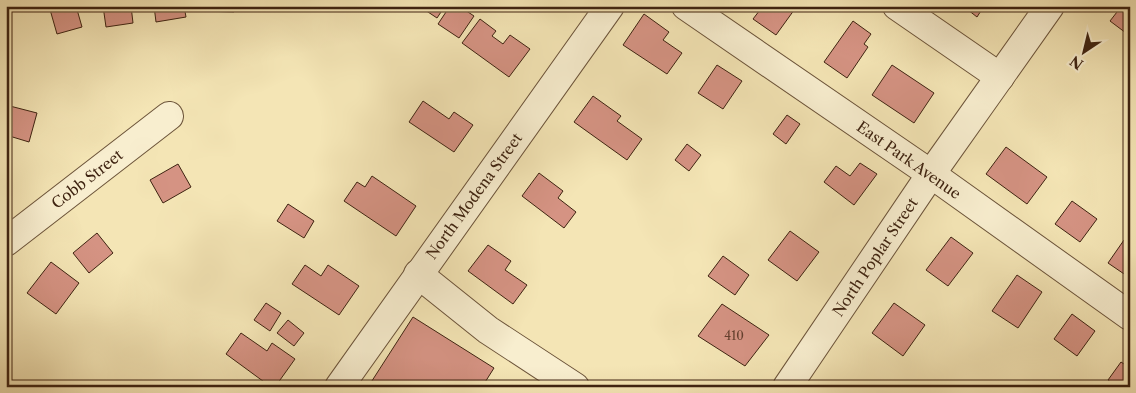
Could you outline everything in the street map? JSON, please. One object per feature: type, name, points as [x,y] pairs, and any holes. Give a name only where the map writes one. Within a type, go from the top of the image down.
[{"type":"street","name":"North Modena Street","points":[[339,387],[610,6]]},
{"type":"street","name":"East Park Avenue","points":[[686,6],[931,174],[1130,316]]},
{"type":"street","points":[[897,6],[1000,77]]},
{"type":"street","name":"North Poplar Street","points":[[787,387],[931,174],[1050,6]]},
{"type":"street","name":"Cobb Street","points":[[6,242],[169,116]]},
{"type":"street","points":[[418,274],[488,330],[575,387]]},
{"type":"building","points":[[49,6],[76,6],[82,27],[57,34]]},
{"type":"building","points":[[103,6],[131,6],[133,23],[106,27]]},
{"type":"building","points":[[154,6],[184,6],[186,17],[156,22]]},
{"type":"building","points":[[204,6],[234,6],[234,12],[203,11]]},
{"type":"building","points":[[424,6],[445,6],[437,18],[422,8]]},
{"type":"building","points":[[450,6],[459,6],[474,16],[459,38],[438,24]]},
{"type":"building","points":[[763,6],[797,6],[776,35],[753,19]]},
{"type":"building","points":[[963,6],[984,6],[977,17]]},
{"type":"building","points":[[1110,6],[1130,6],[1130,36],[1110,21],[1117,12]]},
{"type":"building","points":[[644,14],[669,32],[663,40],[682,53],[667,74],[623,45]]},
{"type":"building","points":[[480,19],[496,31],[492,36],[503,44],[510,35],[530,49],[509,77],[462,43]]},
{"type":"building","points":[[853,21],[871,34],[864,44],[868,47],[847,78],[824,62]]},
{"type":"building","points":[[717,65],[742,81],[723,109],[698,93]]},
{"type":"building","points":[[892,65],[934,93],[914,123],[872,95]]},
{"type":"building","points":[[593,96],[621,116],[617,121],[642,139],[627,160],[574,122]]},
{"type":"building","points":[[423,101],[449,119],[454,112],[473,125],[454,152],[409,122]]},
{"type":"building","points":[[6,105],[37,113],[29,142],[6,135]]},
{"type":"building","points":[[787,115],[800,124],[786,144],[773,134]]},
{"type":"building","points":[[687,144],[701,155],[689,171],[675,160]]},
{"type":"building","points":[[1006,147],[1047,177],[1027,204],[986,174]]},
{"type":"building","points":[[860,163],[877,174],[854,205],[824,182],[836,166],[850,176]]},
{"type":"building","points":[[178,164],[191,187],[163,203],[150,180]]},
{"type":"building","points":[[539,173],[563,191],[558,198],[576,212],[564,228],[522,196]]},
{"type":"building","points":[[372,176],[416,206],[396,236],[344,201],[357,182],[365,187]]},
{"type":"building","points":[[1072,201],[1097,219],[1080,242],[1055,224]]},
{"type":"building","points":[[288,204],[314,221],[304,238],[277,221]]},
{"type":"building","points":[[790,231],[819,252],[797,281],[768,260]]},
{"type":"building","points":[[97,233],[113,253],[89,273],[73,253]]},
{"type":"building","points":[[951,237],[973,253],[948,286],[926,270]]},
{"type":"building","points":[[1124,240],[1130,244],[1130,278],[1108,263]]},
{"type":"building","points":[[488,245],[511,261],[505,270],[527,285],[513,304],[468,271]]},
{"type":"building","points":[[723,256],[749,275],[735,295],[708,276]]},
{"type":"building","points":[[51,262],[79,283],[56,314],[27,293]]},
{"type":"building","points":[[305,265],[321,276],[328,265],[359,286],[339,315],[292,284]]},
{"type":"building","points":[[1017,275],[1042,292],[1018,328],[992,311]]},
{"type":"building","points":[[266,303],[281,313],[270,331],[254,320]]},
{"type":"building","points":[[894,303],[925,325],[903,356],[872,333]]},
{"type":"building","points":[[722,304],[769,335],[745,366],[698,336]]},
{"type":"building","points":[[1072,314],[1095,331],[1077,356],[1054,339]]},
{"type":"building","points":[[413,317],[494,368],[482,387],[368,387]]},
{"type":"building","points":[[288,320],[304,333],[294,346],[277,333]]},
{"type":"building","points":[[241,333],[267,351],[272,343],[295,359],[275,387],[271,387],[226,354]]},
{"type":"building","points":[[1121,362],[1130,368],[1130,387],[1117,387],[1108,380]]}]
